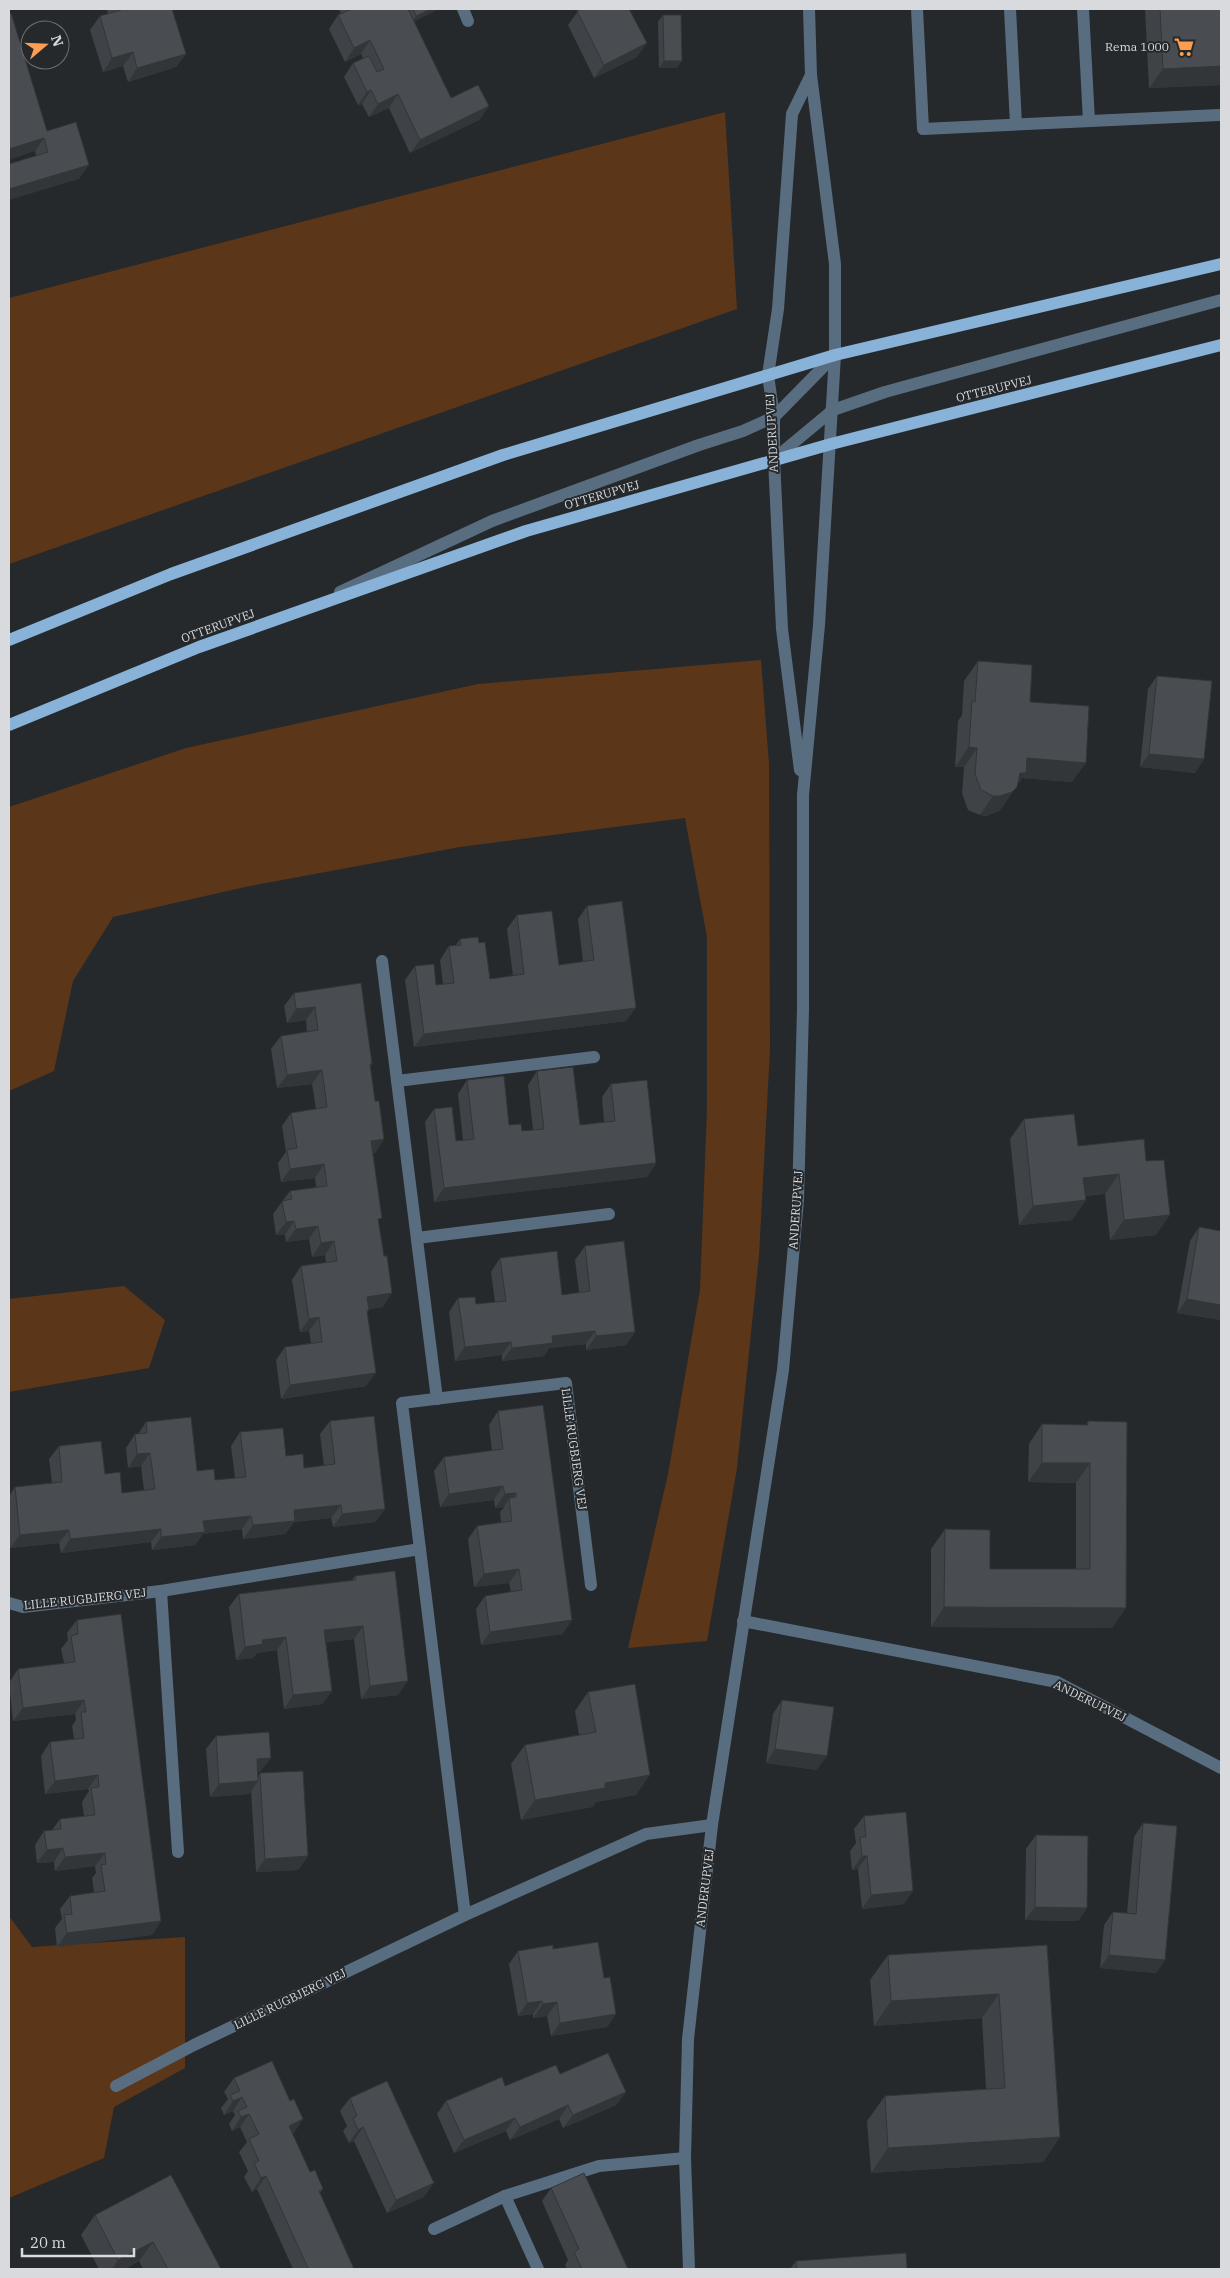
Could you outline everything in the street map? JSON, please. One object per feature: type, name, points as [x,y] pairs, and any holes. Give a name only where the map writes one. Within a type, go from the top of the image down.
[{"type":"main road","points":[[9,640],[171,574],[503,455],[835,355],[1221,264]]},
{"type":"main road","name":"OTTERUPVEJ","points":[[9,725],[199,647],[526,531],[774,459],[1221,346]]},
{"type":"street","points":[[463,9],[468,21]]},
{"type":"street","name":"ANDERUPVEJ","points":[[689,2269],[685,2158],[688,2039],[712,1825],[783,1370],[798,1200],[803,1009],[803,795],[819,625],[835,355],[835,264],[812,75],[809,9]]},
{"type":"street","points":[[917,9],[923,129],[1219,115]]},
{"type":"street","points":[[1010,9],[1016,124]]},
{"type":"street","points":[[1083,9],[1089,121]]},
{"type":"street","name":"ANDERUPVEJ","points":[[803,795],[782,629],[774,459],[774,417],[768,375],[778,309],[792,114],[812,75]]},
{"type":"street","points":[[774,459],[833,410],[885,392],[1221,300]]},
{"type":"street","points":[[297,612],[492,521],[699,445],[744,431],[774,417],[835,355]]},
{"type":"street","points":[[382,961],[437,1399]]},
{"type":"street","points":[[398,1081],[594,1057]]},
{"type":"street","points":[[417,1238],[609,1214]]},
{"type":"street","name":"LILLE RUGBJERG VEJ","points":[[465,1915],[402,1403],[566,1383],[591,1585]]},
{"type":"street","name":"LILLE RUGBJERG VEJ","points":[[9,1602],[23,1607],[161,1591],[420,1549]]},
{"type":"street","name":"LILLE RUGBJERG VEJ","points":[[161,1591],[178,1852]]},
{"type":"street","name":"ANDERUPVEJ","points":[[743,1621],[1057,1682],[1221,1768]]},
{"type":"street","name":"LILLE RUGBJERG VEJ","points":[[116,2086],[194,2045],[465,1915],[646,1834],[712,1825]]},
{"type":"street","points":[[434,2229],[505,2196],[599,2166],[685,2158]]},
{"type":"street","points":[[505,2196],[538,2269]]},
{"type":"shaded area","points":[[725,112],[737,309],[9,564],[9,298]]},
{"type":"shaded area","points":[[761,660],[769,764],[770,1049],[759,1256],[737,1468],[707,1641],[628,1648],[668,1474],[700,1290],[707,1109],[707,937],[685,818],[460,847],[245,887],[113,917],[73,981],[54,1071],[9,1091],[9,807],[186,748],[478,684]]},
{"type":"shaded area","points":[[124,1286],[165,1320],[149,1368],[9,1392],[9,1299]]},
{"type":"shaded area","points":[[9,1916],[32,1947],[185,1937],[185,2068],[114,2107],[104,2158],[9,2198]]},
{"type":"building","points":[[120,9],[172,9],[186,54],[137,68],[133,52],[112,58],[100,16]]},
{"type":"building","points":[[352,9],[408,9],[451,98],[478,85],[489,106],[420,140],[398,94],[378,104],[371,90],[367,92],[353,63],[369,56],[377,72],[384,69],[370,40],[354,48],[338,15]]},
{"type":"building","points":[[413,9],[431,9],[416,16]]},
{"type":"building","points":[[582,9],[629,9],[647,43],[604,65],[577,11]]},
{"type":"building","name":"Rema 1000","points":[[1160,9],[1221,9],[1221,66],[1163,69]]},
{"type":"building","points":[[11,13],[20,42],[20,70],[28,70],[47,131],[76,122],[89,165],[9,189],[9,164],[48,152],[44,138],[9,149],[9,14]]},
{"type":"building","points":[[663,15],[681,15],[682,61],[664,61]]},
{"type":"building","points":[[978,661],[1032,665],[1030,702],[1089,706],[1086,763],[1027,758],[1026,773],[1020,773],[1017,787],[1012,792],[993,796],[981,790],[975,774],[977,748],[969,747],[972,701],[975,702]]},
{"type":"building","points":[[1157,676],[1212,681],[1204,759],[1149,754]]},
{"type":"building","points":[[622,901],[636,1008],[424,1034],[415,966],[434,964],[436,985],[454,983],[449,946],[461,945],[460,939],[478,937],[479,943],[485,942],[490,979],[524,974],[517,915],[552,911],[559,965],[594,960],[587,906]]},
{"type":"building","points":[[361,983],[375,1101],[379,1101],[384,1139],[371,1141],[382,1218],[378,1219],[384,1256],[387,1256],[392,1293],[367,1297],[369,1310],[367,1311],[376,1373],[290,1385],[285,1347],[322,1342],[319,1317],[309,1319],[301,1266],[337,1261],[334,1241],[321,1243],[318,1226],[296,1229],[294,1221],[286,1222],[282,1201],[292,1199],[290,1191],[327,1186],[324,1164],[290,1169],[287,1150],[297,1148],[291,1113],[327,1107],[322,1070],[287,1075],[281,1036],[318,1030],[315,1007],[296,1009],[294,993]]},
{"type":"building","points":[[573,1067],[580,1125],[615,1121],[611,1084],[647,1080],[656,1163],[444,1188],[434,1109],[452,1107],[456,1141],[474,1139],[467,1080],[504,1076],[509,1125],[521,1124],[522,1131],[544,1129],[537,1071]]},
{"type":"building","points":[[1074,1114],[1078,1146],[1144,1139],[1146,1161],[1164,1160],[1170,1215],[1124,1220],[1119,1174],[1083,1178],[1086,1200],[1033,1206],[1024,1119]]},
{"type":"building","points":[[1199,1227],[1221,1231],[1221,1305],[1187,1299]]},
{"type":"building","points":[[624,1241],[635,1332],[596,1336],[595,1331],[552,1336],[553,1343],[512,1348],[511,1342],[465,1347],[458,1298],[475,1297],[476,1304],[506,1301],[500,1258],[557,1251],[562,1295],[590,1291],[585,1246]]},
{"type":"building","points":[[543,1405],[572,1620],[490,1632],[485,1596],[522,1590],[519,1569],[484,1574],[477,1526],[512,1521],[509,1498],[516,1497],[516,1493],[505,1494],[503,1486],[449,1494],[444,1457],[503,1449],[498,1411]]},
{"type":"building","points":[[374,1416],[385,1509],[342,1514],[341,1505],[294,1510],[295,1521],[253,1525],[251,1516],[203,1521],[205,1532],[161,1537],[161,1529],[70,1539],[69,1530],[20,1535],[15,1487],[62,1482],[59,1446],[101,1441],[105,1474],[120,1472],[122,1493],[155,1489],[150,1453],[137,1454],[135,1434],[147,1433],[146,1422],[191,1417],[197,1471],[214,1469],[215,1480],[246,1477],[240,1432],[283,1428],[286,1456],[303,1454],[304,1468],[335,1464],[330,1421]]},
{"type":"building","points":[[1088,1421],[1127,1422],[1126,1608],[944,1607],[945,1529],[990,1530],[990,1569],[1090,1569],[1090,1463],[1042,1463],[1042,1424],[1088,1425]]},
{"type":"building","points":[[395,1571],[408,1681],[370,1686],[363,1626],[324,1630],[332,1691],[293,1695],[286,1637],[262,1640],[263,1644],[245,1647],[239,1594],[356,1580],[355,1576]]},
{"type":"building","points":[[121,1614],[161,1921],[67,1933],[64,1915],[72,1914],[70,1896],[105,1891],[101,1865],[106,1864],[105,1853],[65,1857],[63,1848],[47,1850],[44,1831],[61,1829],[60,1819],[95,1815],[91,1788],[99,1787],[98,1775],[55,1781],[50,1742],[84,1738],[81,1712],[86,1712],[84,1700],[23,1708],[18,1669],[75,1662],[71,1636],[78,1634],[77,1620]]},
{"type":"building","points":[[635,1684],[650,1775],[605,1783],[605,1788],[535,1800],[525,1745],[596,1732],[588,1692]]},
{"type":"building","points":[[782,1700],[834,1707],[827,1756],[775,1749]]},
{"type":"building","points":[[269,1732],[271,1758],[257,1759],[258,1781],[219,1784],[216,1736]]},
{"type":"building","points":[[303,1771],[308,1856],[265,1859],[260,1773]]},
{"type":"building","points":[[906,1812],[913,1891],[871,1895],[867,1856],[862,1856],[860,1837],[866,1837],[864,1816]]},
{"type":"building","points":[[1143,1823],[1177,1826],[1165,1960],[1109,1955],[1113,1912],[1136,1914]]},
{"type":"building","points":[[1036,1835],[1088,1836],[1087,1908],[1035,1907]]},
{"type":"building","points":[[598,1942],[604,1978],[610,1977],[616,2014],[560,2023],[557,2002],[543,2004],[542,2001],[527,2003],[518,1951],[553,1945],[553,1949]]},
{"type":"building","points":[[1047,1945],[1060,2137],[888,2148],[885,2096],[1005,2088],[999,1994],[891,2001],[888,1955]]},
{"type":"building","points":[[608,2053],[626,2092],[573,2115],[568,2105],[520,2127],[515,2118],[464,2140],[446,2101],[502,2077],[505,2086],[556,2065],[560,2074]]},
{"type":"building","points":[[272,2061],[290,2101],[294,2099],[303,2119],[289,2126],[310,2172],[315,2170],[323,2189],[319,2191],[354,2269],[306,2269],[308,2268],[266,2176],[261,2178],[254,2163],[259,2161],[249,2139],[259,2134],[249,2114],[241,2117],[238,2111],[247,2107],[242,2097],[233,2101],[230,2095],[240,2091],[234,2078]]},
{"type":"building","points":[[387,2081],[434,2183],[396,2200],[363,2127],[358,2130],[353,2118],[357,2116],[350,2098]]},
{"type":"building","points":[[584,2173],[628,2269],[582,2269],[574,2252],[579,2249],[551,2188]]},
{"type":"building","points":[[171,2175],[221,2269],[168,2269],[153,2242],[118,2260],[95,2215]]},
{"type":"building","points":[[906,2253],[907,2269],[797,2269],[796,2261]]},
{"type":"place","name":"Rema 1000","points":[[1184,47]]}]
